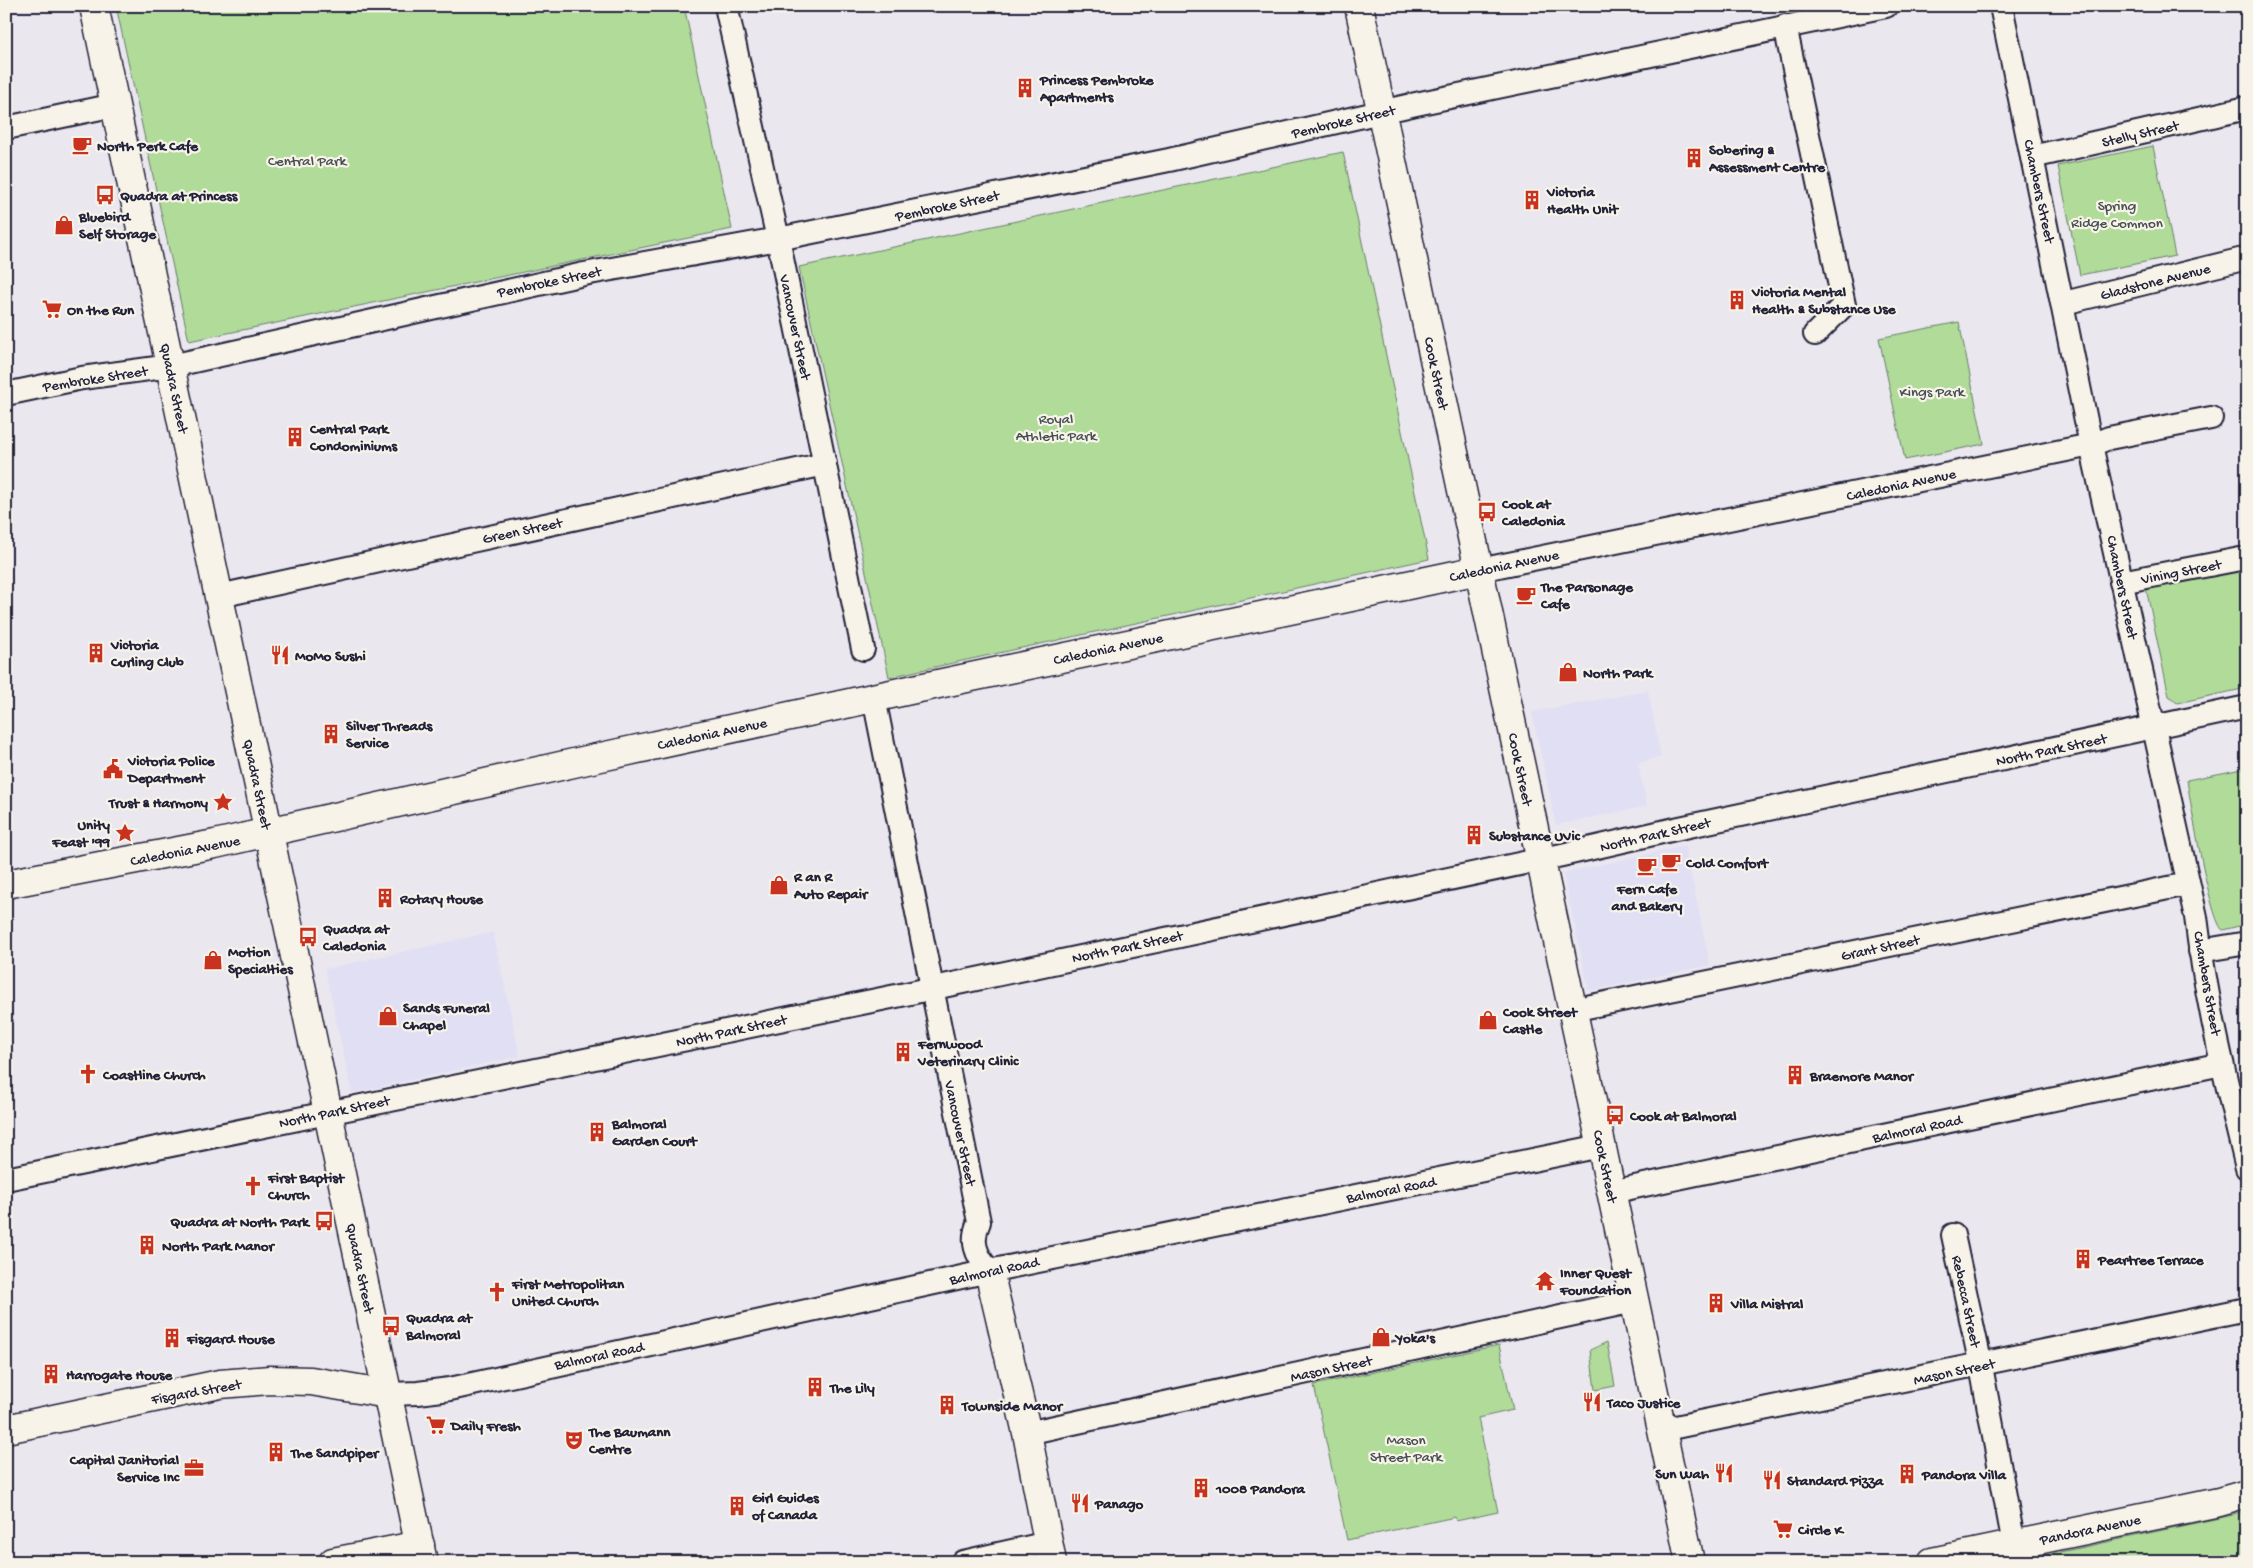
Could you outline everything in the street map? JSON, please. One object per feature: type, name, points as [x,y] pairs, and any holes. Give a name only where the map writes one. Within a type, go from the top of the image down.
[{"type":"main road","name":"Quadra Street","points":[[94,6],[421,1553]]},
{"type":"main road","name":"Cook Street","points":[[1359,6],[1690,1562]]},
{"type":"main road","name":"Caledonia Avenue","points":[[6,884],[216,844],[874,698],[1479,570]]},
{"type":"main road","name":"Vancouver Street","points":[[989,1271],[1027,1433],[1050,1553]]},
{"type":"main road","name":"Fisgard Street","points":[[6,1429],[220,1384],[270,1380],[311,1382],[388,1394]]},
{"type":"main road","name":"Pandora Avenue","points":[[1932,1562],[2219,1502],[2247,1494]]},
{"type":"main road","points":[[333,1562],[421,1553]]},
{"type":"street","name":"Vancouver Street","points":[[726,6],[778,239],[863,649]]},
{"type":"street","name":"Pembroke Street","points":[[6,394],[82,378],[171,366],[592,272],[778,239],[1184,156],[1785,26],[1886,6]]},
{"type":"street","name":"Chambers Street","points":[[2001,6],[2064,303],[2091,445],[2196,917],[2200,951],[2222,1064],[2247,1168]]},
{"type":"street","points":[[1785,26],[1844,305],[1816,334]]},
{"type":"street","points":[[6,128],[115,105]]},
{"type":"street","name":"Stelly Street","points":[[2032,157],[2247,108]]},
{"type":"street","name":"Gladstone Avenue","points":[[2064,303],[2247,258]]},
{"type":"street","name":"Caledonia Avenue","points":[[1479,570],[2091,445],[2109,438],[2211,418]]},
{"type":"street","name":"Green Street","points":[[219,596],[825,464]]},
{"type":"street","name":"Vining Street","points":[[2121,582],[2240,559]]},
{"type":"street","name":"Vancouver Street","points":[[874,698],[979,1222],[974,1234],[979,1259],[989,1271]]},
{"type":"street","name":"North Park Street","points":[[6,1179],[1540,860],[2247,707]]},
{"type":"street","name":"Grant Street","points":[[1572,1010],[2188,884]]},
{"type":"street","points":[[2200,951],[2247,943]]},
{"type":"street","name":"Balmoral Road","points":[[1611,1192],[2222,1064]]},
{"type":"street","name":"Balmoral Road","points":[[388,1394],[418,1393],[450,1388],[989,1271],[1602,1146]]},
{"type":"street","name":"Rebecca Street","points":[[1953,1235],[1981,1366],[2014,1545]]},
{"type":"street","name":"Mason Street","points":[[1027,1433],[1634,1301]]},
{"type":"street","name":"Mason Street","points":[[1661,1430],[1981,1366],[2247,1309]]},
{"type":"street","points":[[963,1562],[1050,1553]]},
{"type":"shaded area","points":[[1648,691],[1661,757],[1638,763],[1647,806],[1556,825],[1532,712]]},
{"type":"shaded area","points":[[1685,846],[1710,965],[1589,991],[1563,873]]},
{"type":"shaded area","points":[[493,932],[520,1056],[352,1093],[325,969]]},
{"type":"green space","name":"Central Park","points":[[116,6],[684,6],[732,229],[189,341]]},
{"type":"green space","name":"Spring Ridge Common","points":[[2153,146],[2175,256],[2080,275],[2058,166]]},
{"type":"green space","name":"Royal Athletic Park","points":[[1343,152],[1429,559],[889,677],[799,267]]},
{"type":"green space","name":"Kings Park","points":[[1959,322],[1984,444],[1905,460],[1879,338]]},
{"type":"green space","points":[[2241,567],[2247,597],[2247,688],[2177,703],[2169,696],[2146,588]]},
{"type":"green space","points":[[2247,768],[2247,924],[2223,930],[2218,923],[2207,885],[2187,780]]},
{"type":"green space","points":[[1607,1342],[1615,1386],[1595,1390],[1590,1350]]},
{"type":"green space","name":"Mason Street Park","points":[[1499,1345],[1513,1410],[1478,1418],[1498,1512],[1456,1521],[1455,1517],[1347,1540],[1314,1385]]},
{"type":"green space","points":[[2247,1512],[2247,1562],[2014,1562]]},
{"type":"place","name":"Princess Pembroke Apartments","points":[[1025,88]]},
{"type":"place","name":"North Perk Cafe","points":[[82,145]]},
{"type":"place","name":"Sobering & Assessment Centre","points":[[1694,158]]},
{"type":"place","name":"Quadra at Princess","points":[[105,195]]},
{"type":"place","name":"Victoria Health Unit","points":[[1532,200]]},
{"type":"place","name":"Bluebird Self Storage","points":[[64,225]]},
{"type":"place","name":"Victoria Mental Health & Substance Use","points":[[1737,300]]},
{"type":"place","name":"On the Run","points":[[52,309]]},
{"type":"place","name":"Central Park Condominiums","points":[[295,437]]},
{"type":"place","name":"Cook at Caledonia","points":[[1487,512]]},
{"type":"place","name":"The Parsonage Cafe","points":[[1526,595]]},
{"type":"place","name":"Victoria Curling Club","points":[[96,653]]},
{"type":"place","name":"MoMo Sushi","points":[[280,655]]},
{"type":"place","name":"North Park","points":[[1568,672]]},
{"type":"place","name":"Silver Threads Service","points":[[331,734]]},
{"type":"place","name":"Victoria Police Department","points":[[113,769]]},
{"type":"place","name":"Trust & Harmony","points":[[223,802]]},
{"type":"place","name":"Unity Feast '99","points":[[125,833]]},
{"type":"place","name":"Substance UVic","points":[[1474,835]]},
{"type":"place","name":"Cold Comfort","points":[[1671,862]]},
{"type":"place","name":"Fern Cafe and Bakery","points":[[1647,866]]},
{"type":"place","name":"R an R Auto Repair","points":[[779,885]]},
{"type":"place","name":"Rotary House","points":[[385,898]]},
{"type":"place","name":"Quadra at Caledonia","points":[[308,937]]},
{"type":"place","name":"Motion Specialties","points":[[213,960]]},
{"type":"place","name":"Sands Funeral Chapel","points":[[388,1016]]},
{"type":"place","name":"Cook Street Castle","points":[[1488,1020]]},
{"type":"place","name":"Fernwood Veterinary Clinic","points":[[903,1052]]},
{"type":"place","name":"Coastline Church","points":[[88,1074]]},
{"type":"place","name":"Braemore Manor","points":[[1795,1075]]},
{"type":"place","name":"Cook at Balmoral","points":[[1615,1115]]},
{"type":"place","name":"Balmoral Garden Court","points":[[597,1132]]},
{"type":"place","name":"First Baptist Church","points":[[253,1186]]},
{"type":"place","name":"Quadra at North Park","points":[[324,1221]]},
{"type":"place","name":"North Park Manor","points":[[147,1245]]},
{"type":"place","name":"Peartree Terrace","points":[[2083,1259]]},
{"type":"place","name":"Inner Quest Foundation","points":[[1545,1281]]},
{"type":"place","name":"First Metropolitan United Church","points":[[497,1292]]},
{"type":"place","name":"Villa Mistral","points":[[1716,1303]]},
{"type":"place","name":"Quadra at Balmoral","points":[[391,1326]]},
{"type":"place","name":"Yoka's","points":[[1381,1337]]},
{"type":"place","name":"Fisgard House","points":[[172,1338]]},
{"type":"place","name":"Harrogate House","points":[[51,1374]]},
{"type":"place","name":"The Lily","points":[[815,1387]]},
{"type":"place","name":"Taco Justice","points":[[1592,1402]]},
{"type":"place","name":"Townside Manor","points":[[947,1405]]},
{"type":"place","name":"Daily Fresh","points":[[436,1425]]},
{"type":"place","name":"The Baumann Centre","points":[[574,1440]]},
{"type":"place","name":"The Sandpiper","points":[[276,1452]]},
{"type":"place","name":"Capital Janitorial Service Inc","points":[[194,1468]]},
{"type":"place","name":"Sun Wah","points":[[1724,1473]]},
{"type":"place","name":"Pandora Villa","points":[[1907,1474]]},
{"type":"place","name":"Standard Pizza","points":[[1772,1480]]},
{"type":"place","name":"1008 Pandora","points":[[1201,1488]]},
{"type":"place","name":"Panago","points":[[1080,1503]]},
{"type":"place","name":"Girl Guides of Canada","points":[[737,1506]]},
{"type":"place","name":"Circle K","points":[[1783,1529]]}]
